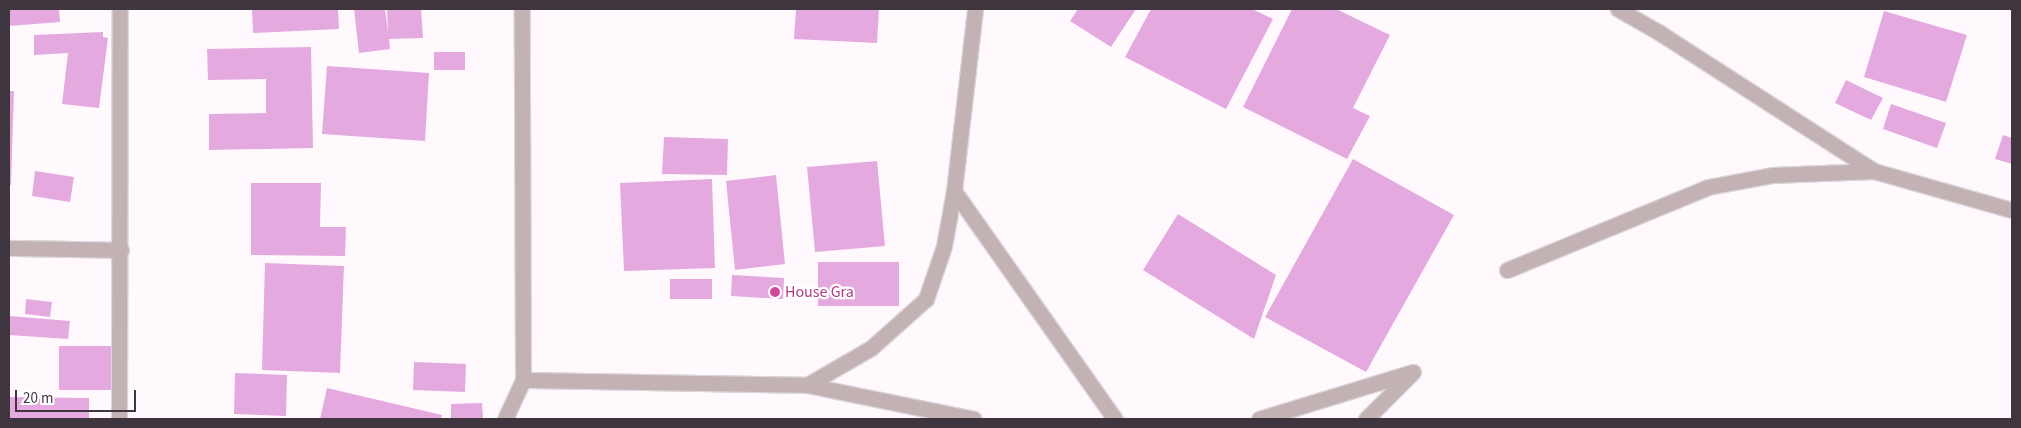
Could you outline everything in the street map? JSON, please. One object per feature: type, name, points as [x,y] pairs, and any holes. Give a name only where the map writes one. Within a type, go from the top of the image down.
[{"type":"street","points":[[119,419],[121,250],[120,9]]},
{"type":"street","points":[[505,419],[523,380],[522,9]]},
{"type":"street","points":[[807,385],[871,348],[926,299],[944,246],[954,191],[975,9]]},
{"type":"street","points":[[1618,9],[1660,33],[1874,171],[2012,210]]},
{"type":"street","points":[[1507,270],[1708,187],[1772,175],[1874,171]]},
{"type":"street","points":[[954,191],[1115,419]]},
{"type":"street","points":[[9,248],[121,250]]},
{"type":"street","points":[[1259,419],[1413,372],[1366,419]]},
{"type":"street","points":[[523,380],[807,385],[974,419]]},
{"type":"building","points":[[9,9],[59,9],[60,22],[9,26]]},
{"type":"building","points":[[252,9],[338,9],[339,29],[253,33]]},
{"type":"building","points":[[354,9],[385,9],[388,32],[387,9],[421,9],[423,38],[389,39],[390,49],[359,53]]},
{"type":"building","points":[[796,9],[879,9],[877,43],[794,39]]},
{"type":"building","points":[[1078,9],[1136,9],[1111,47],[1070,21]]},
{"type":"building","points":[[1151,9],[1252,9],[1273,19],[1226,109],[1125,57]]},
{"type":"building","points":[[1292,9],[1336,9],[1390,35],[1353,108],[1370,116],[1347,159],[1243,107]]},
{"type":"building","points":[[1884,11],[1967,35],[1946,102],[1864,77]]},
{"type":"building","points":[[103,32],[103,37],[108,38],[99,108],[62,104],[68,53],[34,55],[34,35]]},
{"type":"building","points":[[311,47],[313,148],[209,150],[209,114],[266,113],[266,79],[208,80],[207,49]]},
{"type":"building","points":[[434,52],[465,52],[465,70],[434,70]]},
{"type":"building","points":[[327,66],[429,73],[425,141],[322,134]]},
{"type":"building","points":[[1846,80],[1883,98],[1871,120],[1835,103]]},
{"type":"building","points":[[9,91],[14,91],[11,185],[9,185]]},
{"type":"building","points":[[1891,104],[1946,123],[1937,148],[1883,129]]},
{"type":"building","points":[[2003,135],[2012,138],[2012,164],[1995,159]]},
{"type":"building","points":[[664,137],[728,139],[727,175],[662,174]]},
{"type":"building","points":[[1353,159],[1454,215],[1366,372],[1265,317]]},
{"type":"building","points":[[877,161],[885,246],[815,252],[807,167]]},
{"type":"building","points":[[35,171],[74,177],[70,202],[32,196]]},
{"type":"building","points":[[776,175],[785,264],[735,270],[726,181]]},
{"type":"building","points":[[712,179],[715,268],[624,271],[620,183]]},
{"type":"building","points":[[251,183],[321,183],[320,227],[346,227],[345,256],[251,255]]},
{"type":"building","points":[[1178,214],[1276,275],[1254,339],[1143,270]]},
{"type":"building","points":[[818,262],[899,262],[899,306],[818,306]]},
{"type":"building","points":[[265,263],[344,266],[340,373],[262,370]]},
{"type":"building","points":[[732,275],[784,278],[783,299],[731,296]]},
{"type":"building","points":[[670,279],[712,279],[712,299],[670,299]]},
{"type":"building","points":[[26,299],[52,302],[50,317],[25,314]]},
{"type":"building","points":[[9,316],[70,321],[68,339],[9,335]]},
{"type":"building","points":[[59,346],[111,346],[111,390],[59,390]]},
{"type":"building","points":[[414,362],[466,364],[465,392],[413,390]]},
{"type":"building","points":[[235,373],[287,375],[286,416],[234,414]]},
{"type":"building","points":[[327,388],[442,415],[441,419],[320,419]]},
{"type":"building","points":[[9,397],[89,398],[89,419],[9,419]]},
{"type":"building","points":[[482,403],[483,419],[451,419],[451,404]]},
{"type":"place","name":"House Gra","points":[[775,292]]}]
